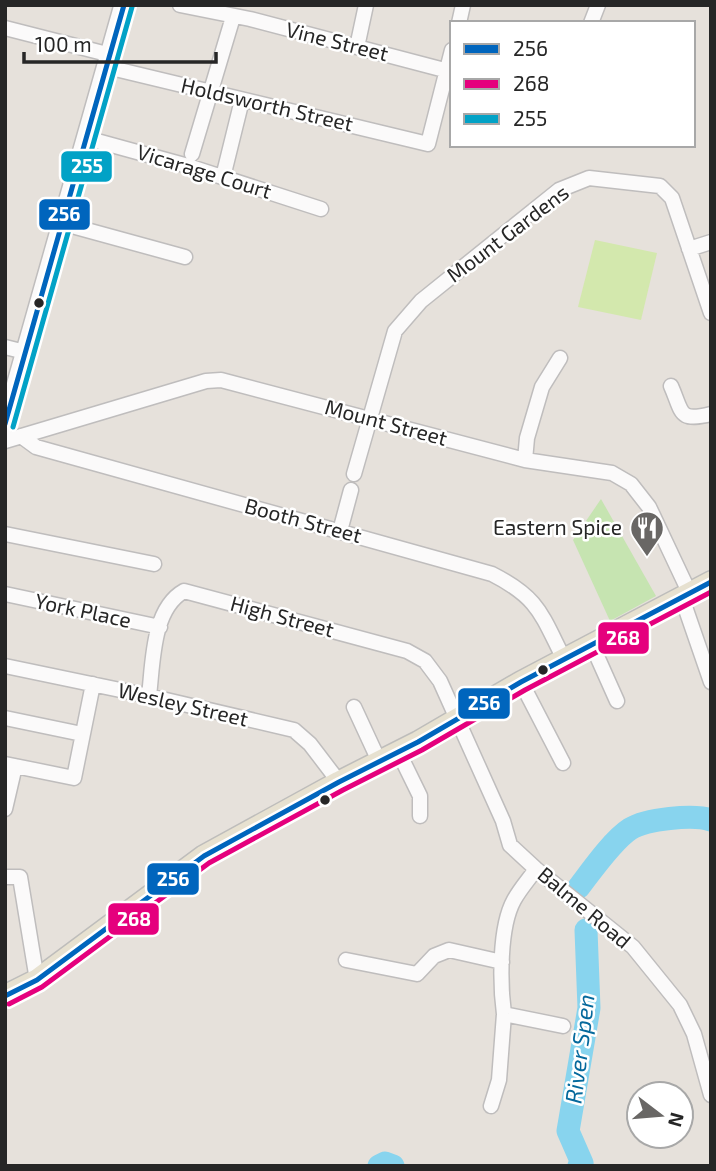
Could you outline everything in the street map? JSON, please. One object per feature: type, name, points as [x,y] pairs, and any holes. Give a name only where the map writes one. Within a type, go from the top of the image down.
[{"type":"main road","points":[[13,431],[25,352],[124,5]]},
{"type":"main road","points":[[5,996],[37,980],[204,856],[564,659],[711,582]]},
{"type":"street","name":"Vine Street","points":[[180,5],[233,17],[252,12],[356,47],[449,71]]},
{"type":"street","points":[[356,47],[366,5]]},
{"type":"street","points":[[192,154],[233,17]]},
{"type":"street","name":"Holdsworth Street","points":[[5,28],[210,92],[428,144],[449,71]]},
{"type":"street","points":[[223,177],[242,100]]},
{"type":"street","name":"Vicarage Court","points":[[86,138],[223,177],[321,209]]},
{"type":"street","name":"Mount Gardens","points":[[354,474],[395,331],[421,301],[559,190],[589,178],[660,186],[672,198],[711,313]]},
{"type":"street","points":[[61,223],[185,257]]},
{"type":"street","points":[[689,249],[711,242]]},
{"type":"street","points":[[5,347],[25,352]]},
{"type":"street","points":[[525,460],[527,438],[542,387],[560,358]]},
{"type":"street","name":"Mount Street","points":[[13,431],[206,381],[221,380],[525,460],[612,473],[631,484],[649,507],[686,596],[711,682]]},
{"type":"street","points":[[671,386],[683,414],[687,417],[711,414]]},
{"type":"street","points":[[5,441],[13,431]]},
{"type":"street","name":"Booth Street","points":[[13,431],[36,447],[492,574],[516,586],[539,609],[564,659]]},
{"type":"street","points":[[340,531],[351,490]]},
{"type":"street","points":[[5,534],[154,564]]},
{"type":"street","name":"High Street","points":[[149,696],[163,611],[172,598],[184,591],[407,651],[425,661],[440,681],[458,719]]},
{"type":"street","name":"York Place","points":[[5,594],[160,627]]},
{"type":"street","points":[[592,645],[617,701]]},
{"type":"street","name":"Wesley Street","points":[[5,666],[294,730],[310,744],[339,782]]},
{"type":"street","points":[[522,682],[563,763]]},
{"type":"street","points":[[5,809],[10,764],[74,778],[93,684]]},
{"type":"street","points":[[354,707],[420,796],[420,816]]},
{"type":"street","points":[[5,718],[82,734]]},
{"type":"street","name":"Balme Road","points":[[458,719],[503,821],[510,845],[633,947],[680,1005],[694,1034],[711,1095]]},
{"type":"street","points":[[491,1106],[499,1080],[504,1014],[500,984],[503,940],[513,902],[536,869]]},
{"type":"street","points":[[5,877],[20,877],[37,980]]},
{"type":"street","points":[[346,960],[417,974],[434,956],[449,950],[502,962]]},
{"type":"street","points":[[504,1014],[563,1026]]},
{"type":"green space","points":[[595,240],[657,253],[641,320],[578,307]]},
{"type":"green space","points":[[601,499],[656,596],[610,621],[573,540]]},
{"type":"waterway","name":"River Spen","points":[[579,887],[623,834],[637,825],[670,818],[693,817],[711,820]]},
{"type":"waterway","name":"River Spen","points":[[579,1166],[582,1163],[568,1131],[589,1008],[586,930]]},
{"type":"waterway","name":"River Spen","points":[[379,1166],[385,1163],[393,1166]]},
{"type":"waterway","name":"River Spen","points":[[582,1163],[586,1166]]},
{"type":"transit line","name":"256","points":[[5,424],[124,5]]},
{"type":"transit line","name":"255","points":[[13,427],[132,7]]},
{"type":"transit line","name":"256","points":[[5,996],[37,980],[204,856],[418,742],[521,682],[711,582]]},
{"type":"transit line","name":"268","points":[[9,1004],[42,987],[209,863],[422,750],[525,690],[711,592]]},
{"type":"place","name":"Eastern Spice","points":[[647,558]]}]
